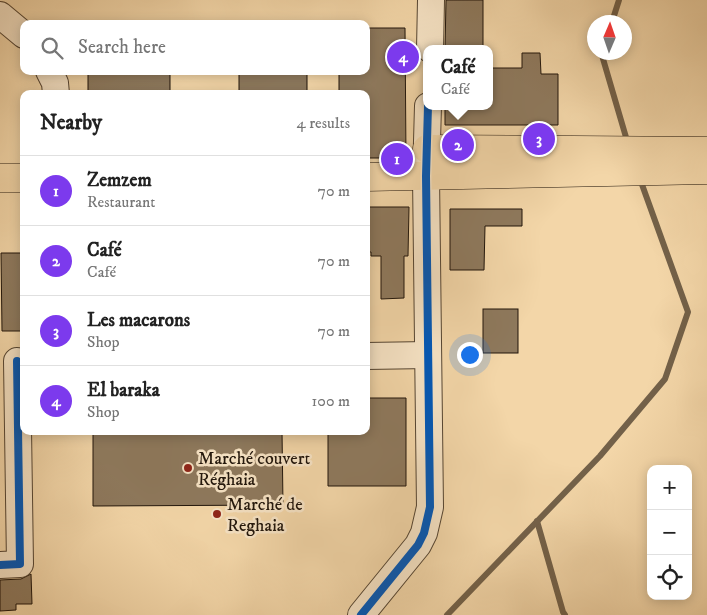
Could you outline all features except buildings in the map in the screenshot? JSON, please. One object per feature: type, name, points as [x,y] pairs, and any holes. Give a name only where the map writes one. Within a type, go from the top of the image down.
[{"type":"main road","points":[[427,149],[560,161]]},
{"type":"main road","points":[[370,177],[426,176],[560,161],[689,158],[707,170]]},
{"type":"main road","points":[[0,178],[20,178]]},
{"type":"street","points":[[430,45],[431,0]]},
{"type":"street","points":[[0,15],[20,32]]},
{"type":"street","points":[[51,75],[56,90]]},
{"type":"street","points":[[361,615],[414,551],[424,534],[430,507],[426,176],[428,110]]},
{"type":"street","points":[[370,356],[428,355]]},
{"type":"street","points":[[0,565],[20,564],[13,361]]},
{"type":"waterway","points":[[614,15],[619,0]]},
{"type":"waterway","points":[[603,60],[628,144]]},
{"type":"waterway","points":[[447,615],[600,456],[665,379],[688,312],[640,179]]},
{"type":"waterway","points":[[537,521],[565,615]]},
{"type":"cycle path","points":[[361,615],[418,545],[424,533],[430,507],[426,176],[428,110]]},
{"type":"cycle path","points":[[0,565],[20,564],[17,361]]},
{"type":"place","name":"El baraka","points":[[403,57]]},
{"type":"place","name":"Les macarons","points":[[539,139]]},
{"type":"place","name":"Café","points":[[458,145]]},
{"type":"place","name":"Zemzem","points":[[397,159]]},
{"type":"place","name":"Marché couvert Réghaia","points":[[188,468]]},
{"type":"place","name":"Marché de Reghaia","points":[[217,514]]}]
